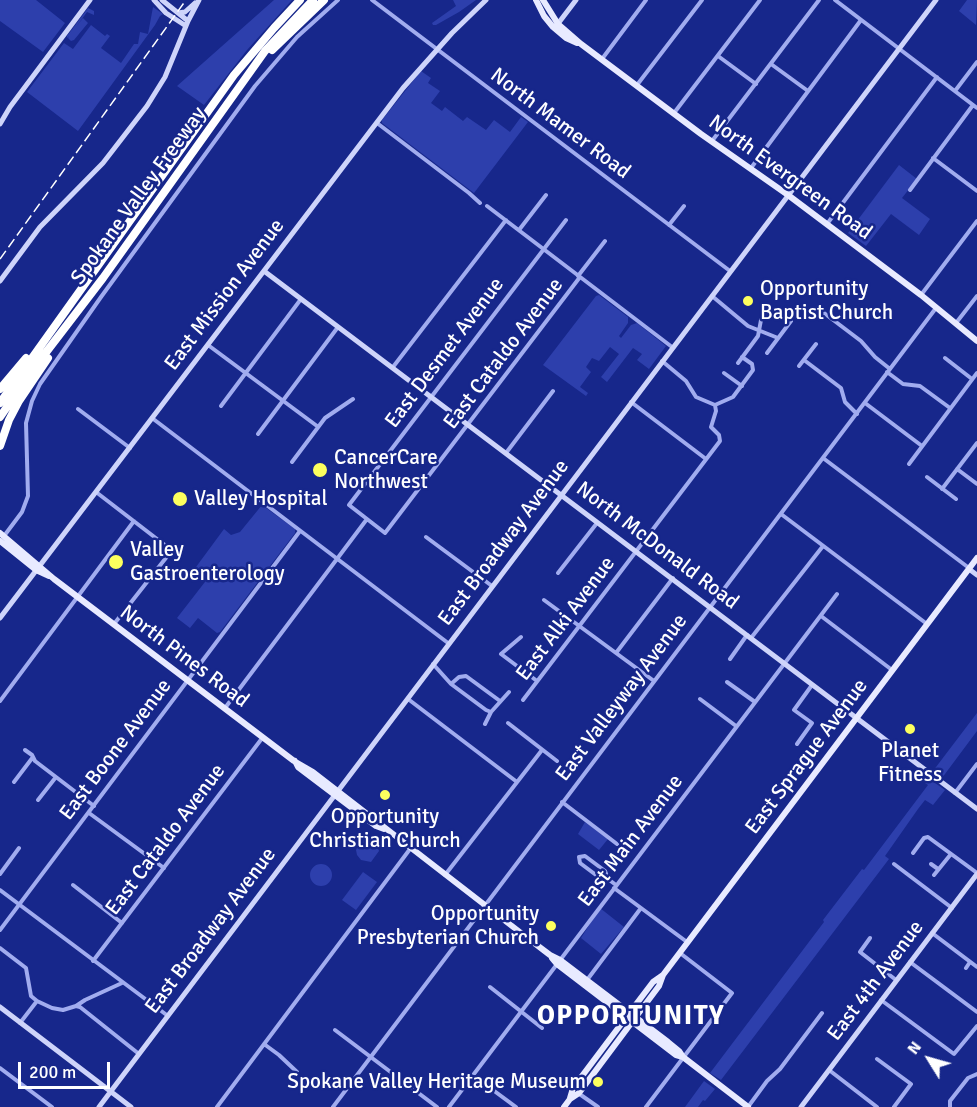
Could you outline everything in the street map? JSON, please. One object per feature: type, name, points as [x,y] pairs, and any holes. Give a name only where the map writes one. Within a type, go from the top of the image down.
[{"type":"highway","name":"Spokane Valley Freeway","points":[[0,403],[234,75],[300,0]]},
{"type":"highway","name":"Spokane Valley Freeway","points":[[0,417],[34,368],[103,278],[264,51],[313,0]]},
{"type":"highway","points":[[243,83],[272,50],[324,0]]},
{"type":"highway","points":[[0,389],[94,272]]},
{"type":"highway","points":[[0,446],[19,401],[103,278]]},
{"type":"main road","name":"North Evergreen Road","points":[[536,0],[544,16],[557,27],[712,142],[789,195],[921,295],[977,341]]},
{"type":"main road","name":"North Evergreen Road","points":[[544,2],[557,27]]},
{"type":"main road","name":"North Pines Road","points":[[1,536],[38,568],[263,737],[294,761],[298,767],[336,793],[376,826],[384,829],[631,1017]]},
{"type":"main road","name":"East Sprague Avenue","points":[[564,1107],[631,1017],[653,982],[663,975],[680,953],[977,558]]},
{"type":"main road","name":"North Pines Road","points":[[558,962],[586,980],[631,1017]]},
{"type":"main road","points":[[631,1017],[676,1055],[683,1057],[748,1107]]},
{"type":"street","points":[[0,124],[10,107],[90,0]]},
{"type":"street","points":[[154,0],[166,13],[187,23]]},
{"type":"street","points":[[162,0],[187,23]]},
{"type":"street","points":[[0,281],[40,227],[103,163],[147,106],[165,77],[199,0]]},
{"type":"street","points":[[177,13],[184,12],[199,0]]},
{"type":"street","points":[[1,536],[22,512],[28,496],[26,423],[32,401],[44,379],[255,86],[297,38],[338,0]]},
{"type":"street","name":"North Mamer Road","points":[[372,0],[730,271]]},
{"type":"street","name":"East Mission Avenue","points":[[0,618],[376,122],[437,49],[486,0]]},
{"type":"street","points":[[557,27],[576,0]]},
{"type":"street","points":[[636,0],[642,5]]},
{"type":"street","points":[[601,59],[646,0]]},
{"type":"street","points":[[637,86],[702,0]]},
{"type":"street","points":[[674,114],[760,0]]},
{"type":"street","points":[[712,142],[819,0]]},
{"type":"street","points":[[835,0],[975,106],[910,190]]},
{"type":"street","name":"East Broadway Avenue","points":[[99,1107],[936,0]]},
{"type":"street","points":[[544,2],[558,14],[570,8]]},
{"type":"street","points":[[751,168],[861,20]]},
{"type":"street","points":[[718,56],[756,84]]},
{"type":"street","points":[[955,91],[977,62]]},
{"type":"street","points":[[771,64],[808,91]]},
{"type":"street","points":[[827,224],[937,77]]},
{"type":"street","points":[[376,122],[480,203]]},
{"type":"street","points":[[933,158],[977,191]]},
{"type":"street","points":[[519,230],[546,195]]},
{"type":"street","points":[[487,206],[672,347]]},
{"type":"street","points":[[669,225],[684,206]]},
{"type":"street","points":[[393,368],[506,220]]},
{"type":"street","name":"East Desmet Avenue","points":[[367,519],[349,505],[566,220]]},
{"type":"street","points":[[921,295],[975,229],[977,221]]},
{"type":"street","name":"East Cataldo Avenue","points":[[367,519],[385,533],[469,425],[605,241]]},
{"type":"street","name":"North McDonald Road","points":[[264,271],[977,809]]},
{"type":"street","points":[[711,296],[750,328],[759,329],[778,338]]},
{"type":"street","points":[[956,324],[977,296]]},
{"type":"street","points":[[220,406],[302,299]]},
{"type":"street","points":[[738,363],[757,337],[761,320],[771,307]]},
{"type":"street","name":"East Valleyway Avenue","points":[[333,1107],[936,308]]},
{"type":"street","points":[[824,313],[861,341],[903,384],[920,386],[950,408]]},
{"type":"street","points":[[767,353],[791,321]]},
{"type":"street","points":[[258,434],[338,327]]},
{"type":"street","points":[[799,366],[816,344]]},
{"type":"street","points":[[208,345],[318,426]]},
{"type":"street","points":[[662,361],[687,381],[696,396],[715,405],[733,397],[753,368],[742,357]]},
{"type":"street","points":[[945,358],[972,380]]},
{"type":"street","points":[[804,360],[841,388],[845,402],[857,414]]},
{"type":"street","points":[[724,373],[742,386]]},
{"type":"street","points":[[909,464],[977,374]]},
{"type":"street","points":[[506,453],[553,391]]},
{"type":"street","points":[[292,462],[318,426],[332,412],[353,399]]},
{"type":"street","points":[[631,402],[706,459]]},
{"type":"street","points":[[865,403],[922,446]]},
{"type":"street","name":"East Alki Avenue","points":[[523,700],[720,441],[719,435],[711,427],[716,411],[715,405]]},
{"type":"street","points":[[78,409],[130,448]]},
{"type":"street","points":[[152,418],[448,643]]},
{"type":"street","points":[[942,489],[977,443]]},
{"type":"street","points":[[823,458],[977,575]]},
{"type":"street","points":[[957,469],[977,484]]},
{"type":"street","points":[[927,477],[956,499]]},
{"type":"street","points":[[96,492],[170,549],[169,554],[114,624]]},
{"type":"street","points":[[781,514],[927,624]]},
{"type":"street","points":[[225,708],[367,519]]},
{"type":"street","points":[[0,701],[134,521]]},
{"type":"street","points":[[558,573],[597,523]]},
{"type":"street","name":"East Boone Avenue","points":[[0,930],[300,531]]},
{"type":"street","points":[[426,537],[492,586]]},
{"type":"street","points":[[730,659],[823,546]]},
{"type":"street","points":[[616,653],[673,578]]},
{"type":"street","name":"East Main Avenue","points":[[449,1107],[837,594]]},
{"type":"street","points":[[544,600],[654,681]]},
{"type":"street","points":[[821,616],[893,670]]},
{"type":"street","points":[[521,636],[501,654],[537,681]]},
{"type":"street","points":[[433,664],[451,684],[491,712]]},
{"type":"street","points":[[451,684],[459,677],[466,676],[500,701]]},
{"type":"street","points":[[727,682],[755,702]]},
{"type":"street","points":[[797,744],[812,723],[794,710],[812,685]]},
{"type":"street","points":[[485,724],[491,712],[509,692]]},
{"type":"street","points":[[407,698],[517,782]]},
{"type":"street","points":[[700,699],[736,726]]},
{"type":"street","points":[[508,723],[557,761]]},
{"type":"street","name":"East Cataldo Avenue","points":[[93,961],[263,737]]},
{"type":"street","points":[[25,750],[35,761],[94,806]]},
{"type":"street","points":[[445,876],[542,750]]},
{"type":"street","points":[[14,782],[33,757]]},
{"type":"street","points":[[956,793],[977,764]]},
{"type":"street","points":[[38,800],[56,777]]},
{"type":"street","points":[[562,802],[617,844]]},
{"type":"street","points":[[89,813],[164,868]]},
{"type":"street","points":[[913,853],[926,837],[977,874]]},
{"type":"street","points":[[0,874],[19,848]]},
{"type":"street","points":[[217,1107],[410,849]]},
{"type":"street","points":[[934,875],[951,854]]},
{"type":"street","points":[[608,879],[600,878],[580,863],[579,857],[585,856],[605,871],[615,887],[687,943]]},
{"type":"street","points":[[894,864],[952,908]]},
{"type":"street","points":[[931,864],[938,869]]},
{"type":"street","name":"East 4th Avenue","points":[[801,1107],[977,874]]},
{"type":"street","points":[[72,885],[122,923]]},
{"type":"street","points":[[0,890],[168,1016]]},
{"type":"street","points":[[586,980],[641,908]]},
{"type":"street","points":[[932,933],[977,967]]},
{"type":"street","points":[[870,938],[860,952],[896,980]]},
{"type":"street","points":[[0,948],[24,965],[31,996],[51,1008],[63,1010],[76,1006],[122,983]]},
{"type":"street","points":[[646,1107],[732,993],[680,953]]},
{"type":"street","points":[[910,962],[977,1012]]},
{"type":"street","points":[[966,968],[970,962]]},
{"type":"street","points":[[490,987],[542,1028]]},
{"type":"street","points":[[881,1000],[954,1054],[977,1026]]},
{"type":"street","points":[[20,1023],[37,1001]]},
{"type":"street","points":[[76,1006],[139,1054]]},
{"type":"street","points":[[0,1007],[131,1107]]},
{"type":"street","points":[[748,1107],[822,1013]]},
{"type":"street","points":[[335,1030],[437,1107]]},
{"type":"street","points":[[264,1044],[297,1072]]},
{"type":"street","points":[[878,1059],[911,1084],[894,1107]]},
{"type":"street","points":[[0,1068],[52,1107]]},
{"type":"street","points":[[828,1070],[877,1107]]},
{"type":"street","points":[[950,1106],[950,1101],[968,1078],[977,1074]]},
{"type":"street","points":[[474,1076],[516,1107]]},
{"type":"street","points":[[576,1091],[598,1107]]},
{"type":"street","points":[[220,1102],[227,1107]]},
{"type":"shaded area","points":[[0,0],[36,0],[65,23],[43,52],[0,21]]},
{"type":"shaded area","points":[[274,0],[292,0],[247,50],[204,105],[177,86]]},
{"type":"shaded area","points":[[453,0],[476,0],[459,12],[433,25],[432,23],[456,6]]},
{"type":"shaded area","points":[[967,0],[977,0],[976,25],[959,11]]},
{"type":"shaded area","points":[[153,7],[163,14],[78,131],[27,92],[64,43],[73,49],[91,25],[105,36],[107,34],[110,36],[101,48],[121,63],[134,44],[138,44],[140,32],[148,34]]},
{"type":"shaded area","points":[[88,8],[94,11],[94,15],[87,12],[76,27],[83,18],[88,23],[71,41],[67,36]]},
{"type":"shaded area","points":[[421,71],[431,78],[428,83],[440,91],[431,103],[442,111],[445,107],[463,121],[467,117],[486,130],[494,120],[510,132],[521,117],[528,122],[474,193],[382,123],[382,120]]},
{"type":"shaded area","points":[[899,165],[917,179],[902,198],[930,219],[919,235],[891,214],[866,246],[848,233]]},
{"type":"shaded area","points":[[599,295],[628,317],[628,323],[619,336],[621,338],[631,325],[637,323],[666,346],[649,369],[637,360],[642,354],[633,348],[607,382],[601,377],[619,354],[610,347],[599,361],[592,358],[586,367],[591,372],[580,387],[588,393],[586,396],[543,365]]},
{"type":"shaded area","points":[[262,505],[295,529],[295,533],[220,632],[217,633],[198,618],[190,628],[177,618],[208,578],[196,567],[224,529],[231,535],[240,532]]},
{"type":"shaded area","points":[[977,713],[977,731],[942,778],[933,771]]},
{"type":"shaded area","points":[[928,778],[945,790],[933,805],[925,800],[918,809],[885,856],[889,859],[721,1080],[710,1073],[824,922],[823,920],[928,785],[925,783]]},
{"type":"shaded area","points":[[585,822],[608,839],[599,850],[578,834]]},
{"type":"shaded area","points":[[366,837],[378,847],[379,851],[371,862],[361,860],[356,850],[359,843]]},
{"type":"shaded area","points":[[321,864],[329,867],[332,875],[329,883],[321,886],[313,883],[310,875],[313,867]]},
{"type":"shaded area","points":[[363,872],[377,882],[356,910],[342,900]]},
{"type":"shaded area","points":[[600,908],[624,927],[601,954],[581,938]]},
{"type":"shaded area","points":[[704,1081],[715,1089],[698,1107],[685,1107]]},
{"type":"railway","points":[[0,259],[186,0]]},
{"type":"place","name":"Opportunity Baptist Church","points":[[748,301]]},
{"type":"place","name":"CancerCare Northwest","points":[[320,470]]},
{"type":"place","name":"Valley Hospital","points":[[180,499]]},
{"type":"place","name":"Valley Gastroenterology","points":[[116,562]]},
{"type":"place","name":"Planet Fitness","points":[[910,729]]},
{"type":"place","name":"Opportunity Christian Church","points":[[385,795]]},
{"type":"place","name":"Opportunity Presbyterian Church","points":[[551,926]]},
{"type":"place","name":"Spokane Valley Heritage Museum","points":[[598,1082]]},
{"type":"district","name":"OPPORTUNITY","points":[[631,1017]]}]
